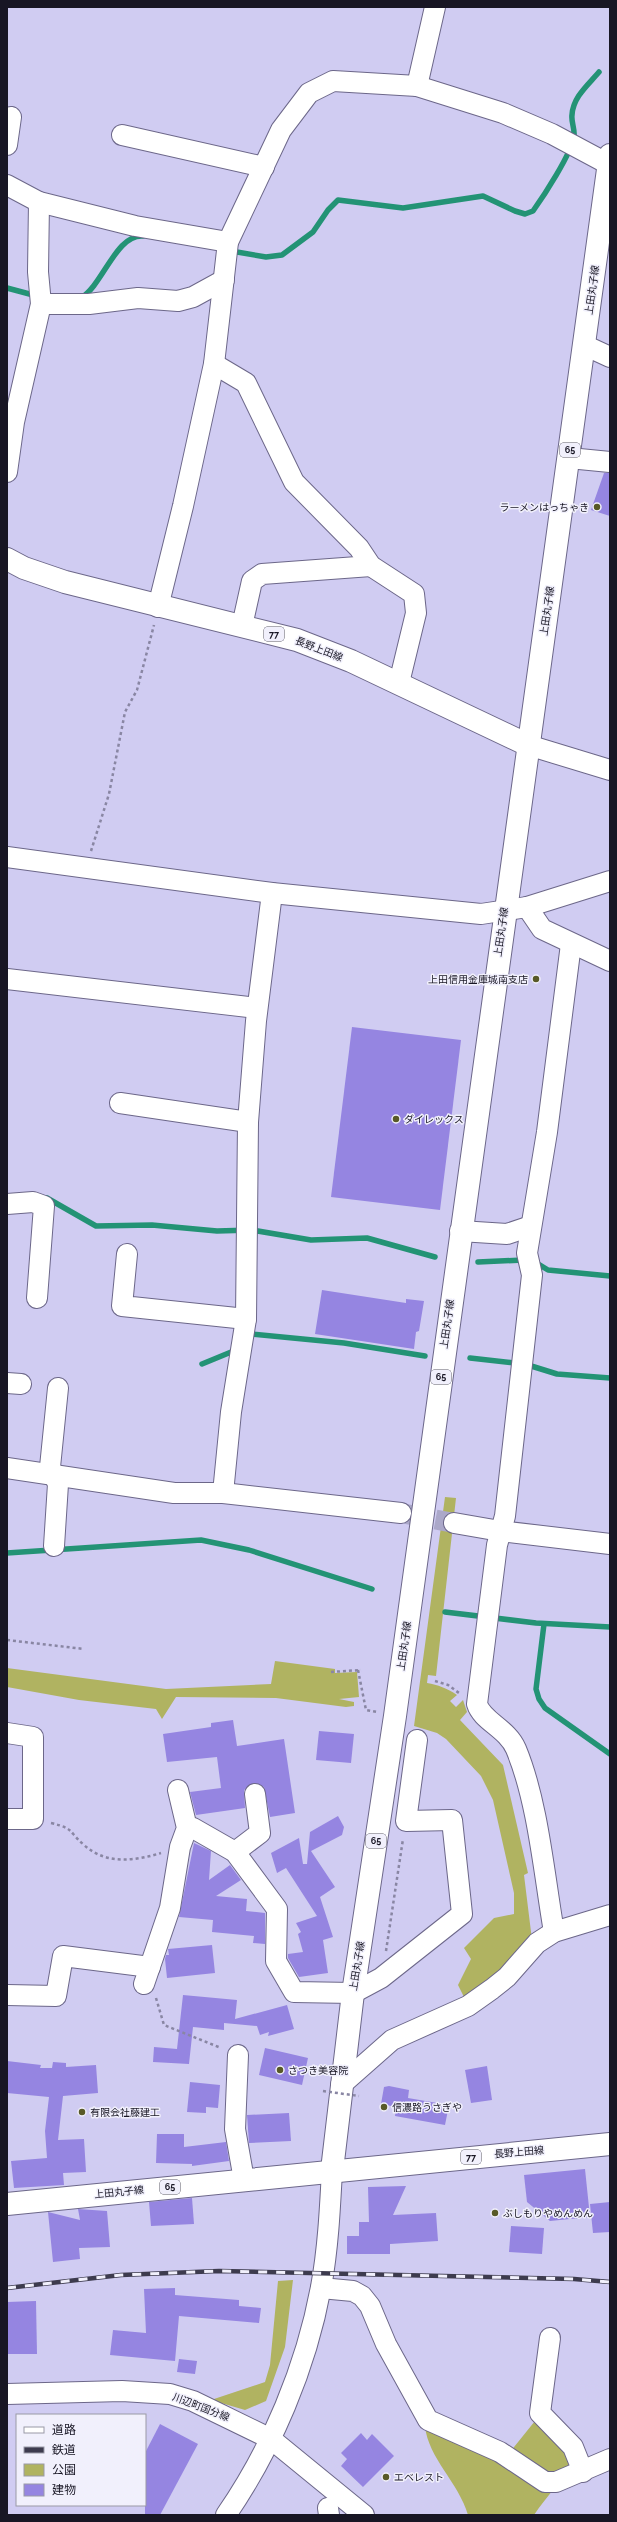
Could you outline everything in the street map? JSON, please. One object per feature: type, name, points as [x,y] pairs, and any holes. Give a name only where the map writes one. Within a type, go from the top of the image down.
[{"type":"main road","name":"上田丸子線","points":[[7,2204],[332,2170],[353,1993],[396,1708],[504,910],[610,162]]},
{"type":"main road","name":"長野上田線","points":[[7,559],[24,568],[58,579],[158,607],[297,640],[399,683],[528,745]]},
{"type":"main road","name":"長野上田線","points":[[332,2170],[610,2144]]},
{"type":"street","points":[[417,86],[435,7]]},
{"type":"street","points":[[158,607],[183,506],[214,364],[228,247],[281,130],[309,93],[333,81],[417,86],[503,112],[610,162]]},
{"type":"street","points":[[7,145],[11,117]]},
{"type":"street","points":[[122,135],[264,167]]},
{"type":"street","points":[[7,185],[39,202],[228,247]]},
{"type":"street","points":[[7,472],[14,422],[41,298],[38,272],[39,202]]},
{"type":"street","points":[[41,298],[89,304],[138,298],[178,301],[193,298],[224,280]]},
{"type":"street","points":[[584,345],[610,357]]},
{"type":"street","points":[[214,364],[246,382],[294,482],[359,548],[371,566],[414,594],[416,613],[399,683]]},
{"type":"street","points":[[569,458],[610,462]]},
{"type":"street","points":[[242,626],[252,581],[262,574],[371,566]]},
{"type":"street","points":[[528,745],[610,770]]},
{"type":"street","points":[[7,857],[272,893],[481,914],[527,907],[610,882]]},
{"type":"street","points":[[223,1493],[231,1412],[246,1319],[248,1122],[257,1008],[272,893]]},
{"type":"street","points":[[527,907],[542,930],[610,961]]},
{"type":"street","points":[[554,1932],[527,1782],[508,1736],[482,1714],[478,1707],[500,1531],[505,1516],[532,1275],[527,1253],[547,1132],[571,944]]},
{"type":"street","points":[[7,979],[257,1008]]},
{"type":"street","points":[[120,1103],[248,1122]]},
{"type":"street","points":[[7,1204],[33,1202],[44,1206],[37,1298]]},
{"type":"street","points":[[460,1230],[507,1234],[531,1226]]},
{"type":"street","points":[[127,1254],[122,1306],[246,1319]]},
{"type":"street","points":[[54,1546],[58,1484],[50,1467],[58,1388]]},
{"type":"street","points":[[7,1468],[174,1493],[223,1493],[401,1513]]},
{"type":"street","points":[[454,1522],[500,1531],[610,1544]]},
{"type":"street","points":[[7,1733],[33,1737],[33,1819],[7,1819]]},
{"type":"street","points":[[187,1828],[193,1828],[236,1852],[277,1909],[276,1961],[294,1992],[353,1993],[381,1978],[462,1914],[452,1820],[406,1821],[417,1740]]},
{"type":"street","points":[[7,1995],[56,1996],[63,1956],[147,1976],[170,1908],[180,1847],[187,1828],[178,1790]]},
{"type":"street","points":[[236,1852],[260,1833],[255,1794]]},
{"type":"street","points":[[341,2091],[392,2040],[468,2006],[507,1977],[537,1943],[554,1932],[610,1915]]},
{"type":"street","points":[[238,2055],[235,2129],[244,2180]]},
{"type":"street","points":[[226,2515],[243,2490],[271,2439],[306,2346],[321,2288],[332,2170]]},
{"type":"street","points":[[321,2288],[353,2291],[362,2296],[370,2306],[386,2344],[428,2420],[500,2452],[545,2482],[556,2482],[583,2472],[610,2459]]},
{"type":"street","points":[[550,2338],[540,2413],[573,2447],[583,2472]]},
{"type":"street","name":"川辺町国分線","points":[[7,2394],[105,2390],[170,2394],[227,2416],[271,2439],[364,2515]]},
{"type":"path","points":[[85,867],[98,833],[109,794],[125,712],[137,690],[158,607]]},
{"type":"path","points":[[7,1640],[84,1649]]},
{"type":"path","points":[[331,1672],[360,1670],[365,1704]]},
{"type":"path","points":[[435,1681],[448,1685],[470,1705],[478,1707]]},
{"type":"path","points":[[33,1819],[70,1828],[84,1845],[107,1857],[128,1861],[180,1847]]},
{"type":"path","points":[[381,1978],[406,1821]]},
{"type":"path","points":[[147,1976],[157,2000],[164,2025],[238,2055]]},
{"type":"green space","points":[[445,1497],[456,1498],[436,1676],[428,1675],[427,1683],[450,1690],[457,1695],[450,1701],[456,1707],[463,1700],[467,1712],[460,1720],[503,1765],[528,1873],[524,1875],[532,1940],[502,1973],[466,2001],[458,1985],[471,1959],[464,1948],[494,1918],[514,1914],[514,1893],[493,1800],[481,1776],[446,1739],[437,1733],[414,1726]]},
{"type":"green space","points":[[275,1661],[335,1669],[335,1673],[357,1672],[359,1697],[339,1699],[354,1702],[354,1706],[346,1707],[276,1698],[176,1697],[162,1719],[156,1709],[79,1700],[7,1687],[7,1668],[166,1689],[271,1684]]},
{"type":"green space","points":[[293,2280],[285,2347],[266,2401],[245,2410],[211,2400],[265,2382],[270,2365],[278,2281]]},
{"type":"green space","points":[[535,2421],[565,2450],[570,2461],[559,2482],[534,2515],[468,2515],[458,2492],[432,2449],[427,2438],[425,2426],[510,2452]]},
{"type":"building","points":[[604,473],[610,473],[610,516],[591,510]]},
{"type":"building","name":"ダイレックス","points":[[352,1027],[461,1040],[440,1210],[331,1197]]},
{"type":"building","points":[[322,1290],[406,1303],[406,1299],[424,1301],[419,1331],[416,1332],[414,1349],[315,1334]]},
{"type":"building","points":[[233,1720],[237,1746],[284,1739],[295,1813],[270,1817],[264,1787],[254,1783],[244,1790],[245,1808],[196,1815],[190,1792],[221,1788],[217,1757],[167,1762],[163,1734],[211,1727],[211,1723]]},
{"type":"building","points":[[319,1731],[354,1734],[351,1763],[316,1760]]},
{"type":"building","points":[[338,1816],[344,1827],[342,1835],[311,1851],[335,1887],[320,1897],[333,1937],[323,1940],[328,1973],[299,1977],[288,1958],[288,1954],[303,1952],[298,1934],[301,1932],[296,1923],[317,1916],[286,1868],[277,1873],[271,1853],[299,1838],[303,1864],[307,1864],[310,1832]]},
{"type":"building","points":[[194,1843],[211,1851],[209,1880],[230,1865],[241,1880],[216,1896],[247,1899],[246,1911],[265,1913],[265,1944],[253,1943],[254,1936],[212,1932],[213,1920],[179,1917]]},
{"type":"building","points":[[212,1945],[215,1973],[167,1978],[165,1959],[166,1955],[169,1955],[168,1949]]},
{"type":"building","points":[[183,1995],[237,2000],[235,2019],[287,2005],[294,2029],[268,2036],[269,2032],[260,2035],[257,2026],[224,2023],[224,2030],[193,2027],[189,2064],[153,2062],[154,2047],[177,2049]]},
{"type":"building","points":[[265,2048],[308,2058],[302,2085],[259,2075]]},
{"type":"building","points":[[7,2061],[41,2065],[40,2068],[52,2068],[53,2062],[66,2063],[66,2067],[96,2065],[98,2093],[63,2096],[58,2140],[84,2139],[86,2172],[63,2173],[64,2185],[14,2188],[11,2161],[47,2158],[45,2131],[49,2097],[7,2093]]},
{"type":"building","points":[[487,2066],[492,2100],[471,2103],[465,2070]]},
{"type":"building","points":[[190,2082],[220,2085],[218,2108],[206,2107],[206,2113],[187,2112]]},
{"type":"building","points":[[389,2086],[409,2090],[408,2098],[449,2105],[445,2125],[395,2116],[396,2107],[381,2104],[384,2087]]},
{"type":"building","points":[[289,2113],[291,2141],[249,2143],[247,2115]]},
{"type":"building","points":[[157,2134],[184,2134],[184,2147],[226,2142],[229,2161],[192,2166],[192,2164],[156,2163]]},
{"type":"building","points":[[585,2169],[590,2217],[550,2221],[527,2202],[524,2175]]},
{"type":"building","points":[[406,2186],[393,2215],[436,2213],[438,2241],[390,2244],[390,2254],[347,2254],[347,2236],[359,2236],[359,2222],[369,2222],[368,2187]]},
{"type":"building","points":[[192,2198],[194,2224],[151,2226],[149,2202]]},
{"type":"building","points":[[610,2202],[610,2232],[593,2233],[590,2204]]},
{"type":"building","points":[[78,2209],[107,2211],[110,2247],[79,2248],[80,2259],[53,2262],[48,2212],[80,2220]]},
{"type":"building","points":[[511,2226],[544,2228],[542,2254],[509,2252]]},
{"type":"building","points":[[175,2288],[175,2295],[239,2300],[239,2306],[261,2308],[259,2323],[179,2316],[175,2361],[110,2355],[113,2330],[146,2333],[144,2289]]},
{"type":"building","points":[[36,2301],[37,2354],[7,2354],[7,2302]]},
{"type":"building","points":[[179,2359],[197,2361],[195,2374],[177,2372]]},
{"type":"building","points":[[160,2424],[198,2444],[160,2515],[145,2515],[146,2451]]},
{"type":"building","points":[[361,2433],[367,2440],[372,2434],[394,2456],[363,2487],[341,2466],[347,2459],[341,2453]]},
{"type":"waterway","points":[[231,251],[266,257],[282,255],[313,232],[328,210],[338,200],[403,208],[483,196],[515,211],[525,214],[533,211],[556,175],[572,144],[574,136],[572,115],[575,103],[578,97],[599,72]]},
{"type":"waterway","points":[[81,298],[89,292],[96,283],[117,251],[133,238],[143,236]]},
{"type":"waterway","points":[[7,288],[37,296]]},
{"type":"waterway","points":[[47,1198],[96,1226],[152,1225],[217,1231],[252,1230],[311,1240],[367,1238],[435,1257]]},
{"type":"waterway","points":[[478,1262],[523,1260]]},
{"type":"waterway","points":[[535,1262],[548,1270],[610,1276]]},
{"type":"waterway","points":[[248,1338],[251,1334],[344,1343],[425,1356]]},
{"type":"waterway","points":[[202,1364],[236,1350]]},
{"type":"waterway","points":[[470,1358],[515,1363]]},
{"type":"waterway","points":[[528,1365],[557,1374],[610,1378]]},
{"type":"waterway","points":[[7,1553],[201,1540],[249,1550],[372,1589]]},
{"type":"waterway","points":[[445,1612],[536,1623],[610,1627]]},
{"type":"waterway","points":[[544,1624],[536,1689],[539,1699],[545,1708],[610,1754]]},
{"type":"tunnel","points":[[406,1514],[454,1523]]},
{"type":"railway","points":[[7,2288],[121,2275],[219,2271],[574,2279],[610,2282]]},
{"type":"place","name":"ラーメンはっちゃき","points":[[597,507]]},
{"type":"place","name":"上田信用金庫城南支店","points":[[536,979]]},
{"type":"place","name":"ダイレックス","points":[[396,1119]]},
{"type":"place","name":"さつき美容院","points":[[280,2070]]},
{"type":"place","name":"信濃路うさぎや","points":[[384,2107]]},
{"type":"place","name":"有限会社藤建工","points":[[82,2112]]},
{"type":"place","name":"ぶしもりやめんめん","points":[[495,2213]]},
{"type":"place","name":"エベレスト","points":[[386,2477]]}]
